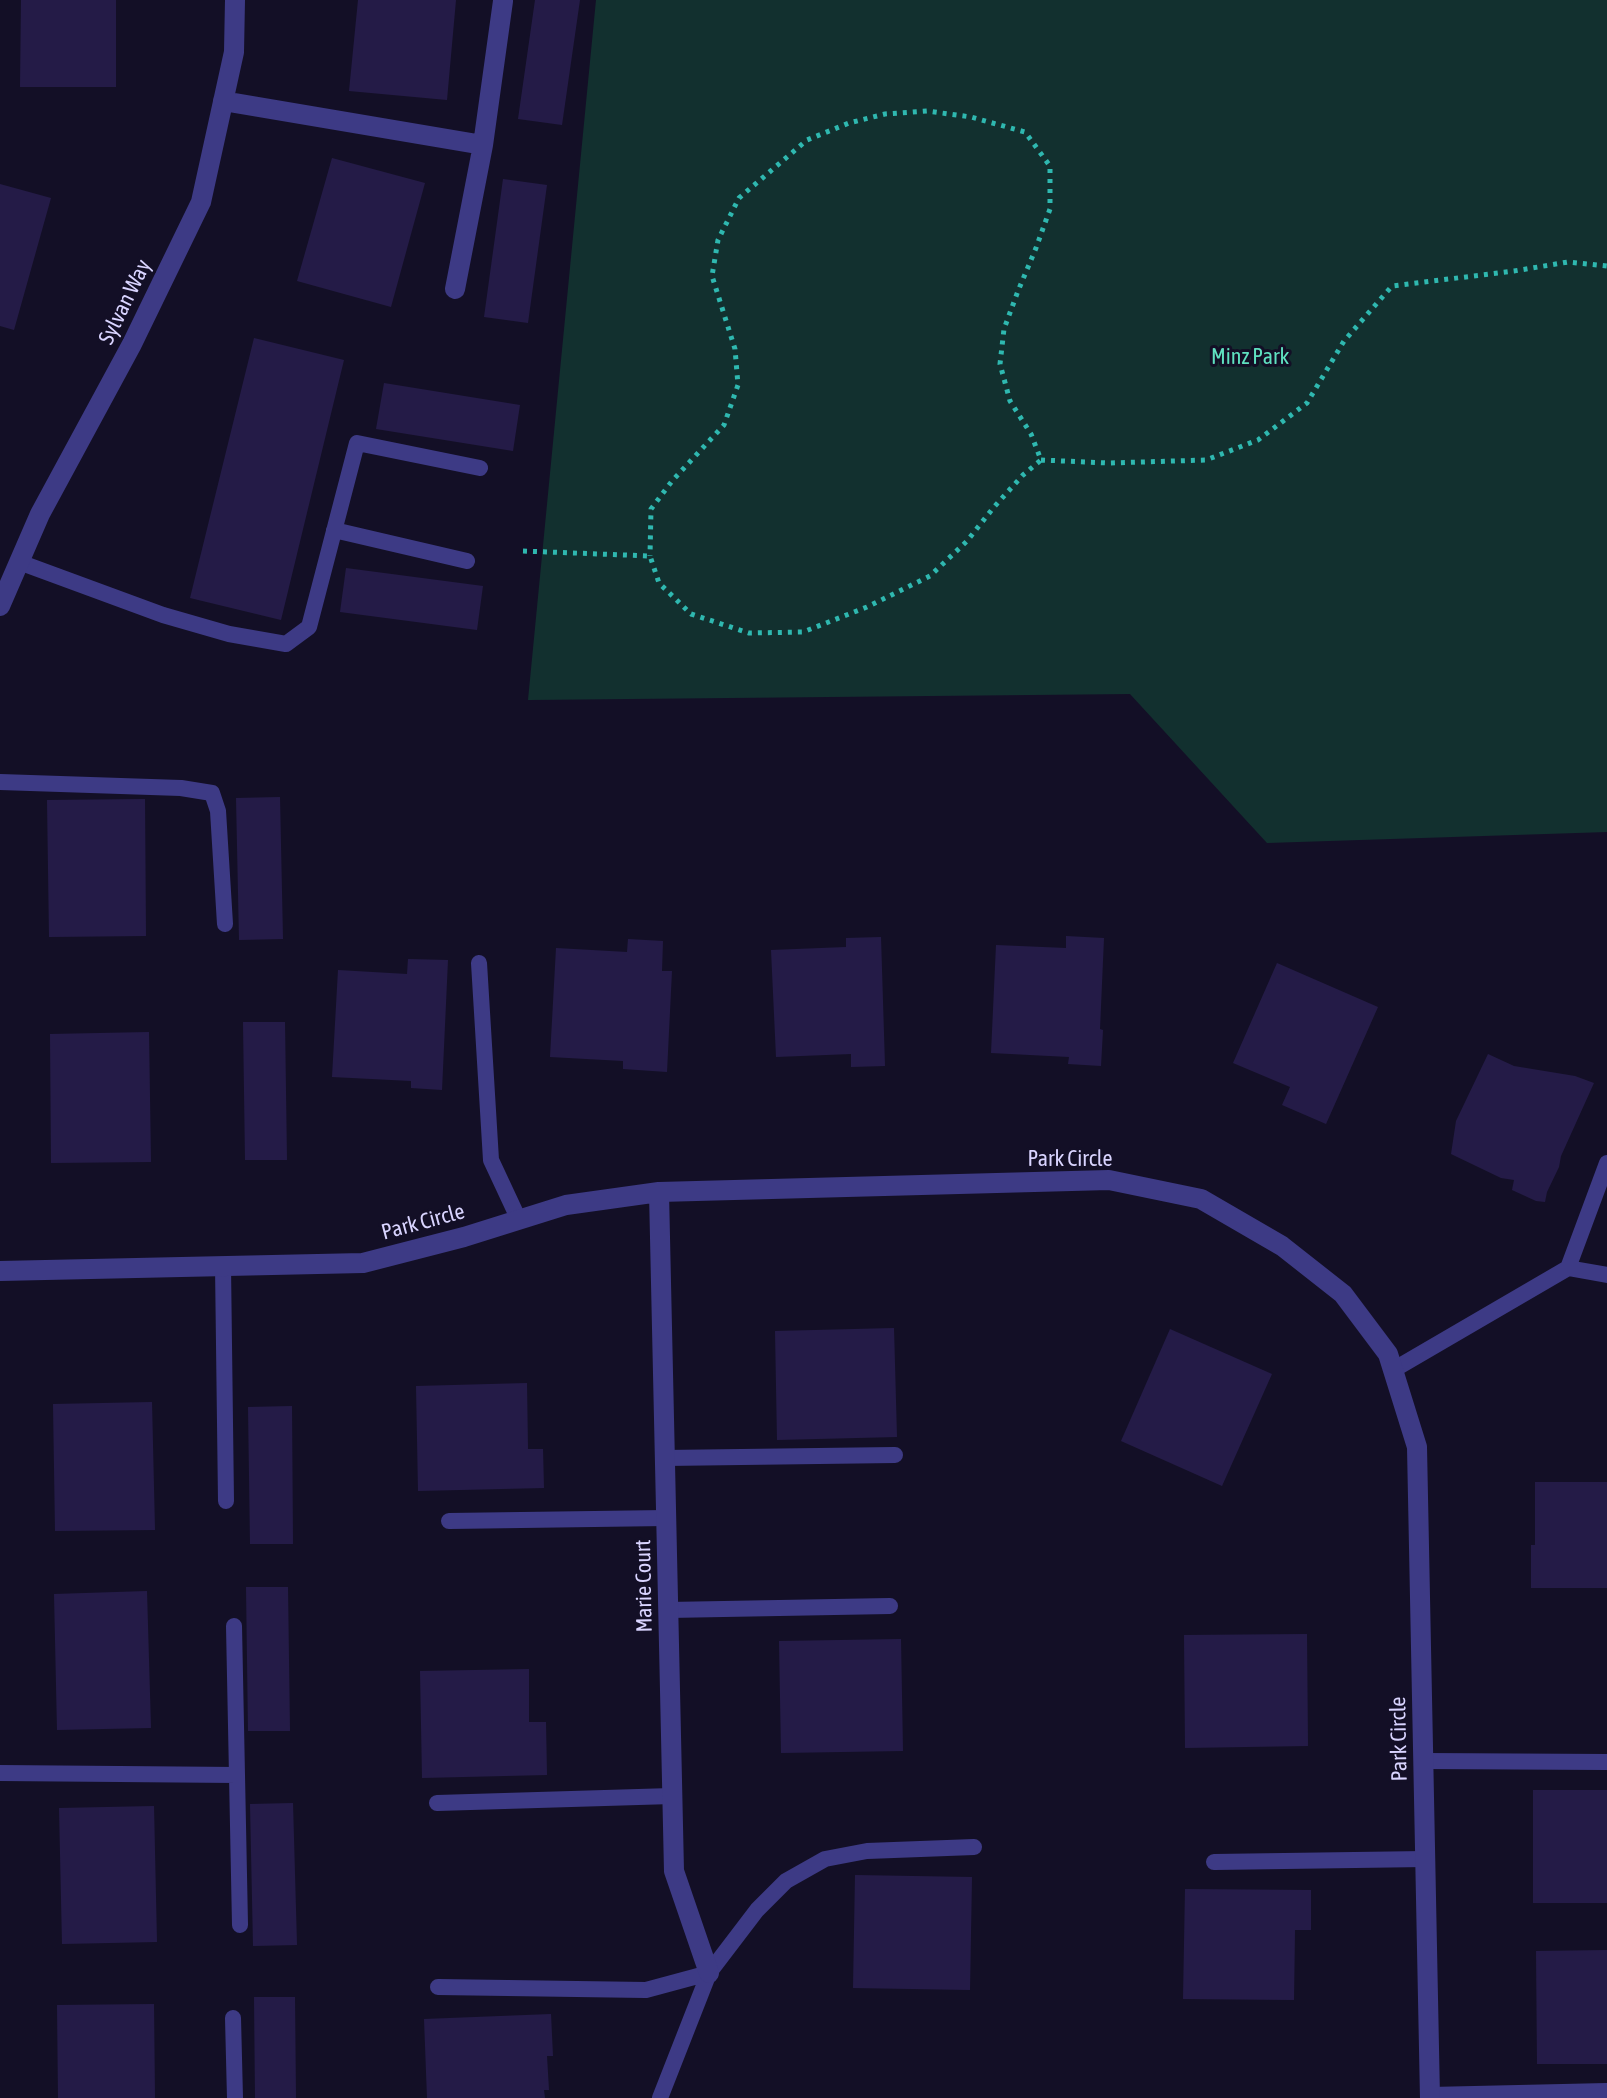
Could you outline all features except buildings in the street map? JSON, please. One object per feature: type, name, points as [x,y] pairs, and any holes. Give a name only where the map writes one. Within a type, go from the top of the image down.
[{"type":"street","name":"Sylvan Way","points":[[0,606],[5,582],[19,562],[40,514],[132,344],[201,202],[234,52],[235,0]]},
{"type":"street","points":[[455,289],[483,145],[503,1]]},
{"type":"street","points":[[223,101],[483,145]]},
{"type":"street","name":"Park Circle","points":[[0,1271],[363,1263],[464,1237],[566,1205],[659,1192],[1109,1180],[1201,1199],[1282,1246],[1343,1294],[1388,1354],[1417,1447],[1430,2097]]},
{"type":"street","name":"Marie Court","points":[[659,1192],[674,1871],[709,1973]]},
{"type":"lane","points":[[19,562],[163,615],[229,634],[286,644],[309,627],[357,443],[480,468]]},
{"type":"lane","points":[[334,530],[467,561]]},
{"type":"lane","points":[[0,782],[181,788],[212,793],[218,811],[225,924]]},
{"type":"lane","points":[[479,963],[491,1160],[519,1220]]},
{"type":"lane","points":[[1393,1370],[1568,1268],[1607,1163]]},
{"type":"lane","points":[[223,1266],[226,1501]]},
{"type":"lane","points":[[1568,1268],[1607,1275]]},
{"type":"lane","points":[[665,1458],[895,1455]]},
{"type":"lane","points":[[449,1521],[666,1518]]},
{"type":"lane","points":[[668,1610],[890,1606]]},
{"type":"lane","points":[[234,1626],[240,1925]]},
{"type":"lane","points":[[1424,1761],[1607,1762]]},
{"type":"lane","points":[[0,1773],[237,1775]]},
{"type":"lane","points":[[437,1803],[672,1796]]},
{"type":"lane","points":[[660,2098],[709,1973],[757,1910],[786,1881],[825,1859],[867,1851],[974,1847]]},
{"type":"lane","points":[[1214,1862],[1425,1859]]},
{"type":"lane","points":[[438,1987],[646,1990],[709,1973]]},
{"type":"lane","points":[[233,2018],[235,2098]]},
{"type":"lane","points":[[1430,2097],[1607,2091]]},
{"type":"path","points":[[1041,460],[1031,434],[1010,401],[1000,364],[1004,329],[1050,209],[1050,166],[1025,132],[971,117],[927,111],[885,114],[849,123],[807,140],[739,198],[718,240],[712,276],[735,349],[738,385],[724,425],[672,481],[651,509],[650,556],[659,583],[691,614],[749,633],[803,632],[867,607],[930,576],[967,541],[1023,475],[1041,460],[1109,463],[1206,460],[1258,440],[1307,403],[1344,341],[1392,286],[1568,262],[1607,266]]},
{"type":"path","points":[[523,551],[650,556]]},
{"type":"green space","name":"Minz Park","points":[[596,0],[1607,0],[1607,832],[1267,843],[1130,694],[528,700]]}]
